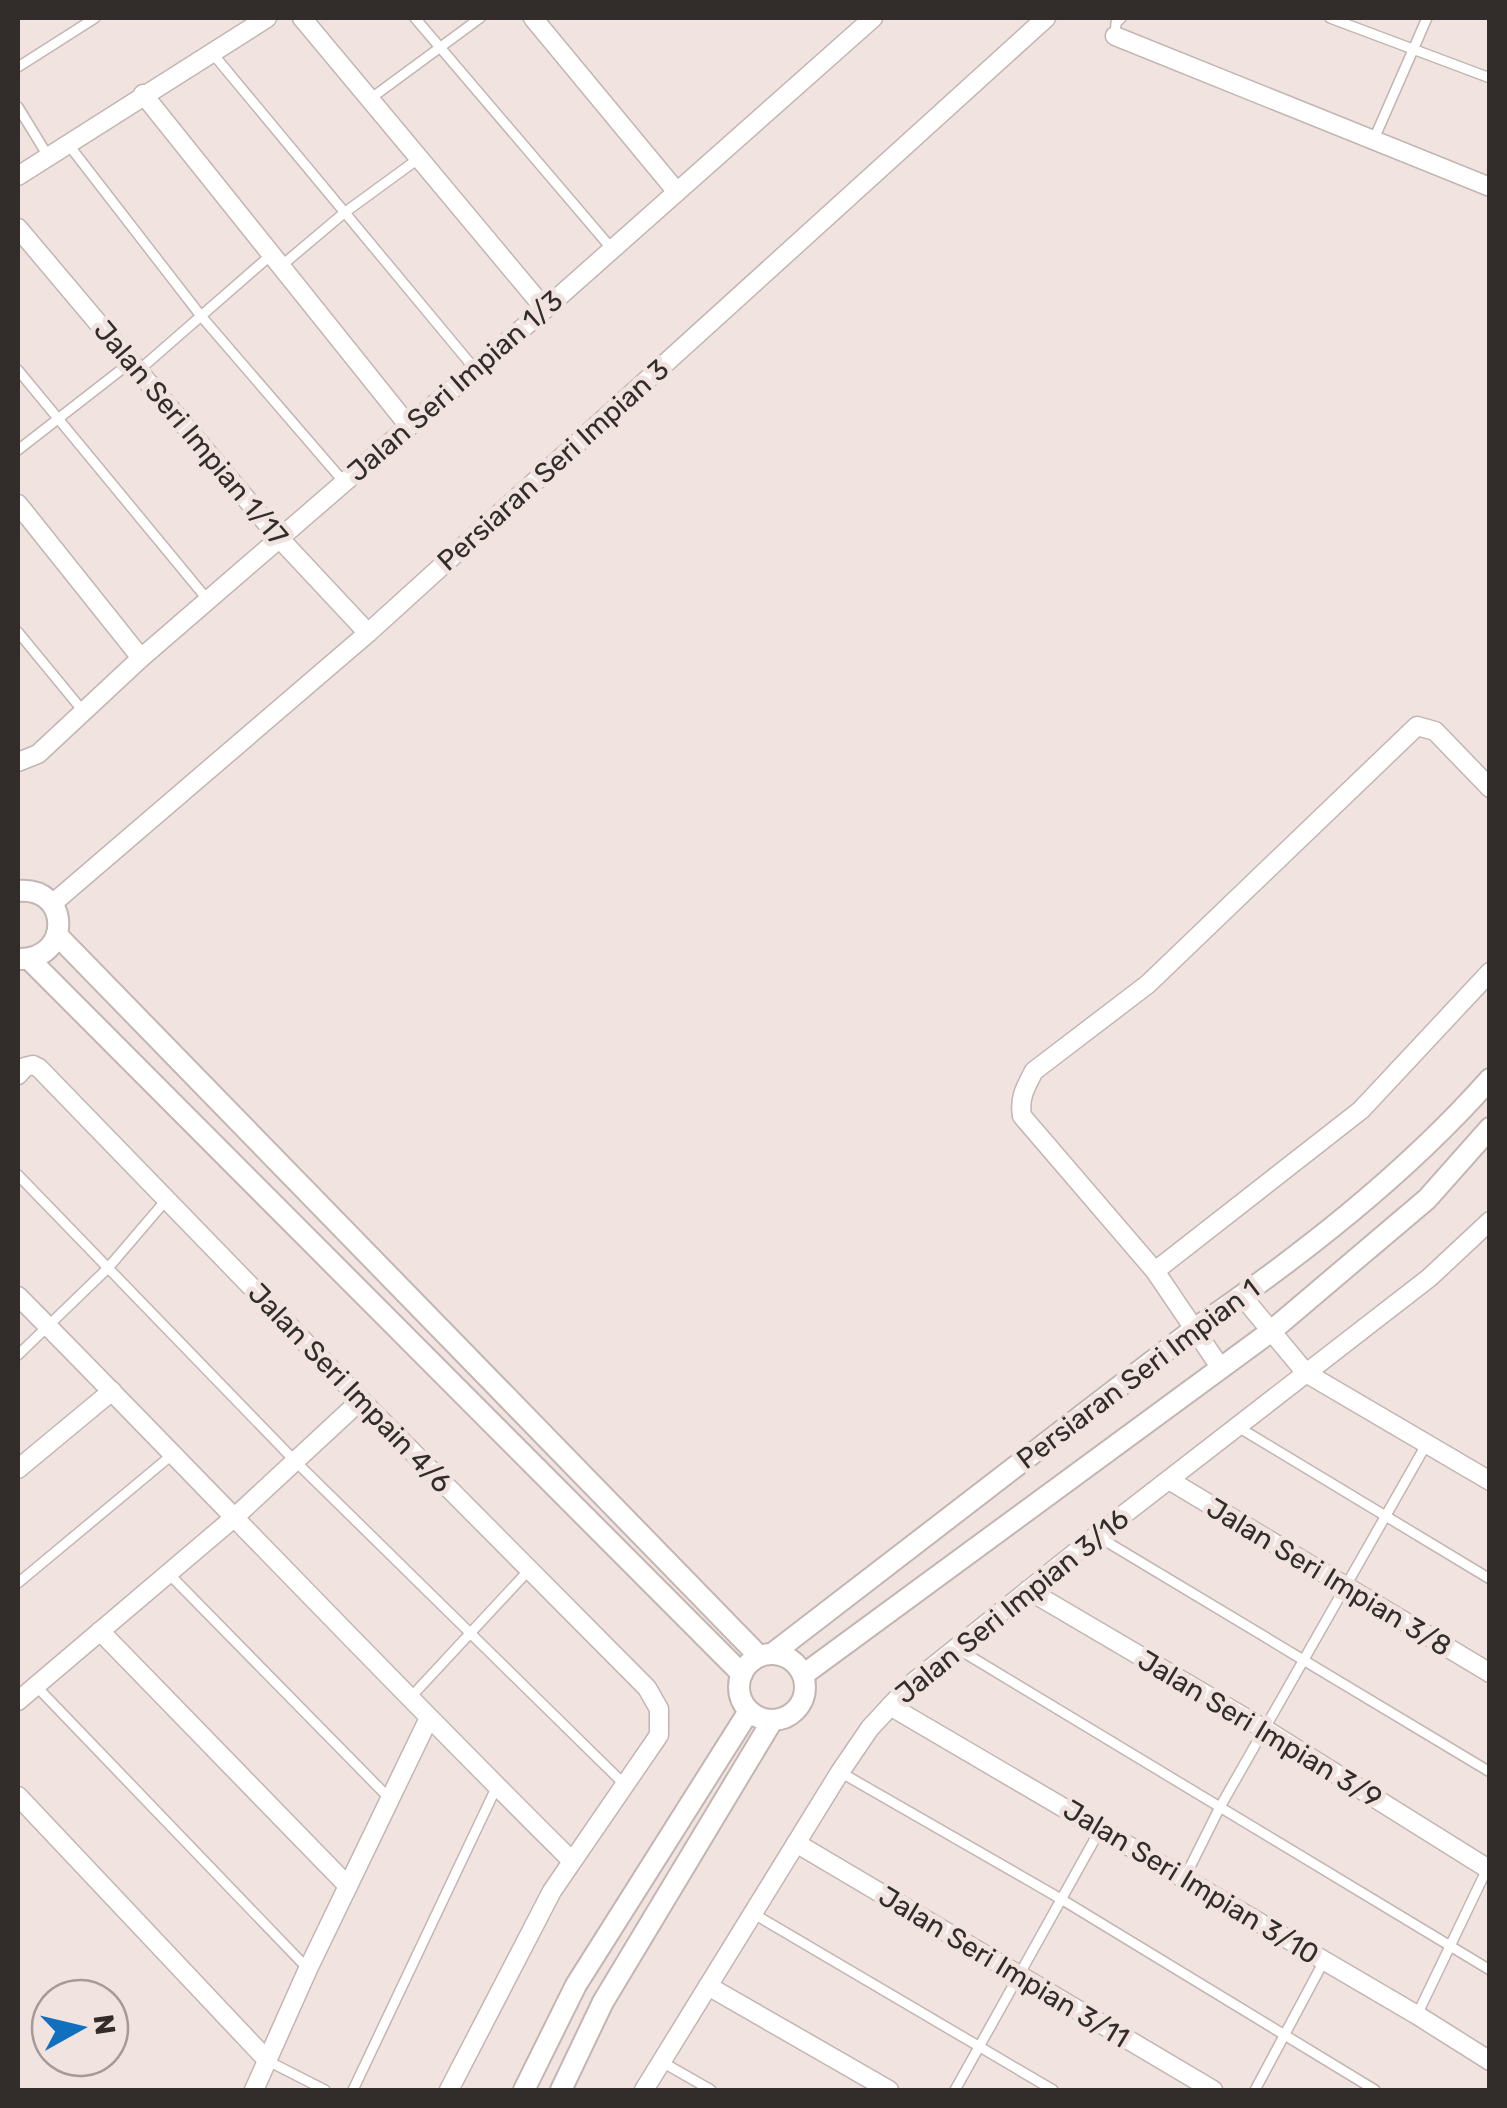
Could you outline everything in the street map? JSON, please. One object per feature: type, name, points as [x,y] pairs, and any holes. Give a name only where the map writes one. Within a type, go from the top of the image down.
[{"type":"street","points":[[18,176],[267,18]]},
{"type":"street","points":[[302,18],[544,309]]},
{"type":"street","points":[[533,18],[676,192]]},
{"type":"street","name":"Jalan Seri Impian 1/3","points":[[18,762],[38,754],[141,658],[874,18]]},
{"type":"street","name":"Persiaran Seri Impian 3","points":[[52,904],[368,633],[1046,18]]},
{"type":"street","points":[[1115,36],[1490,187]]},
{"type":"street","points":[[144,94],[408,425]]},
{"type":"street","name":"Jalan Seri Impian 1/17","points":[[18,228],[280,538],[368,633]]},
{"type":"street","points":[[21,516],[141,658]]},
{"type":"street","points":[[1220,1367],[1155,1270],[1022,1116],[1020,1101],[1034,1071],[1148,984],[1417,726],[1435,731],[1490,788]]},
{"type":"street","points":[[19,889],[33,891],[52,904],[58,918],[58,935],[41,954],[23,958]]},
{"type":"street","points":[[58,935],[766,1655]]},
{"type":"street","points":[[23,958],[742,1674]]},
{"type":"street","points":[[1155,1270],[1361,1110],[1490,972]]},
{"type":"street","name":"Jalan Seri Impain 4/6","points":[[18,1075],[25,1067],[39,1068],[647,1688],[659,1710],[660,1734],[626,1786]]},
{"type":"street","name":"Persiaran Seri Impian 1","points":[[766,1655],[1242,1296],[1400,1171],[1490,1079]]},
{"type":"street","name":"Persiaran Seri Impian 1","points":[[803,1675],[1270,1332],[1427,1199],[1490,1128]]},
{"type":"street","name":"Jalan Seri Impian 3/16","points":[[644,2090],[840,1772],[890,1706],[956,1647],[1429,1278],[1490,1221]]},
{"type":"street","points":[[18,1296],[571,1860]]},
{"type":"street","points":[[1242,1296],[1306,1374],[1490,1481]]},
{"type":"street","points":[[18,1469],[112,1392]]},
{"type":"street","points":[[24,1692],[236,1516],[361,1400]]},
{"type":"street","name":"Jalan Seri Impian 3/8","points":[[1169,1480],[1490,1673]]},
{"type":"street","name":"Jalan Seri Impian 3/9","points":[[1028,1590],[1266,1730],[1489,1868]]},
{"type":"street","points":[[100,1631],[348,1886]]},
{"type":"street","points":[[766,1655],[785,1656],[803,1675],[803,1700],[785,1718],[760,1718],[749,1711],[739,1687],[742,1674],[749,1664],[766,1655]]},
{"type":"street","name":"Jalan Seri Impian 3/10","points":[[890,1706],[1417,2015],[1490,2062]]},
{"type":"street","points":[[524,2090],[576,1985],[749,1711]]},
{"type":"street","points":[[254,2090],[429,1718]]},
{"type":"street","points":[[561,2090],[603,2002],[772,1721]]},
{"type":"street","points":[[449,2090],[513,1962],[571,1860],[626,1786]]},
{"type":"street","points":[[18,1796],[268,2061]]},
{"type":"street","name":"Jalan Seri Impian 3/11","points":[[796,1843],[1213,2090]]},
{"type":"street","points":[[708,1986],[889,2090]]},
{"type":"lane","points":[[18,67],[96,18]]},
{"type":"lane","points":[[414,18],[612,249]]},
{"type":"lane","points":[[369,100],[480,18]]},
{"type":"lane","points":[[1115,36],[1116,23],[1121,18]]},
{"type":"lane","points":[[1330,18],[1490,78]]},
{"type":"lane","points":[[1372,142],[1427,18]]},
{"type":"lane","points":[[212,52],[474,368]]},
{"type":"lane","points":[[18,108],[48,156]]},
{"type":"lane","points":[[68,144],[201,316],[344,482]]},
{"type":"lane","points":[[18,450],[56,418],[134,366],[418,159]]},
{"type":"lane","points":[[18,370],[208,600]]},
{"type":"lane","points":[[18,632],[84,711]]},
{"type":"lane","points":[[18,1175],[296,1462],[626,1786]]},
{"type":"lane","points":[[18,1355],[108,1268],[167,1200]]},
{"type":"lane","points":[[1238,1426],[1490,1579]]},
{"type":"lane","points":[[1184,1879],[1220,1807],[1428,1442]]},
{"type":"lane","points":[[18,1583],[174,1453]]},
{"type":"lane","points":[[1096,1536],[1490,1772]]},
{"type":"lane","points":[[410,1698],[529,1570]]},
{"type":"lane","points":[[168,1574],[390,1799]]},
{"type":"lane","points":[[956,1647],[1490,1970]]},
{"type":"lane","points":[[24,1692],[308,1969]]},
{"type":"lane","points":[[840,1772],[1061,1899],[1375,2090]]},
{"type":"lane","points":[[353,2090],[497,1786]]},
{"type":"lane","points":[[955,2090],[1100,1828]]},
{"type":"lane","points":[[1417,2015],[1489,1868]]},
{"type":"lane","points":[[753,1913],[1053,2090]]},
{"type":"lane","points":[[1255,2090],[1324,1960]]},
{"type":"lane","points":[[660,2060],[711,2090]]},
{"type":"lane","points":[[268,2061],[325,2090]]}]
